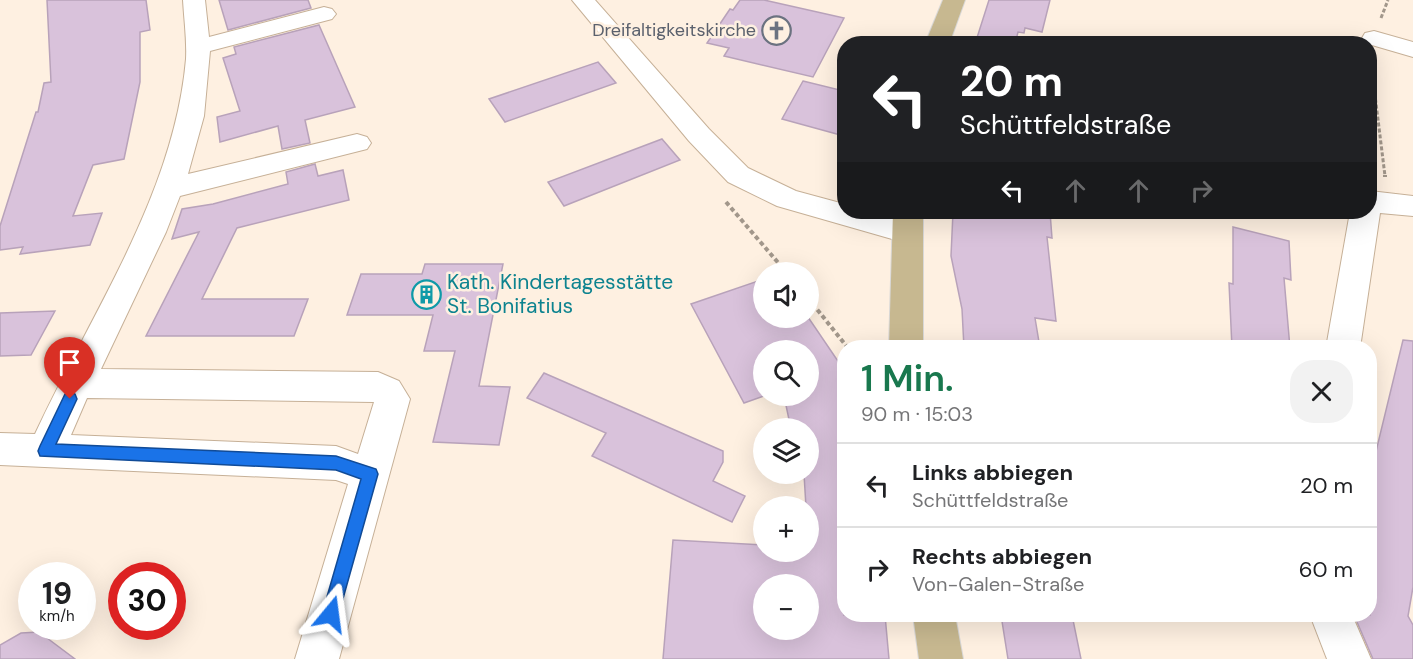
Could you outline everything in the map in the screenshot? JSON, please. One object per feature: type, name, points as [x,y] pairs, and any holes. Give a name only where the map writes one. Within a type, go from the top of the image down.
[{"type":"main road","points":[[940,36],[954,0]]},
{"type":"main road","points":[[906,340],[907,222]]},
{"type":"main road","points":[[935,622],[941,659]]},
{"type":"street","points":[[46,451],[137,265],[168,189],[190,115],[198,47],[194,0]]},
{"type":"street","points":[[583,0],[699,135],[738,175],[787,199],[837,209]]},
{"type":"street","points":[[198,47],[324,14]]},
{"type":"street","points":[[1377,39],[1413,50]]},
{"type":"street","points":[[168,189],[357,143]]},
{"type":"street","points":[[1345,340],[1384,205]]},
{"type":"street","points":[[891,219],[907,222]]},
{"type":"street","points":[[78,382],[378,387],[387,392],[392,399],[317,659]]},
{"type":"street","points":[[0,449],[336,463],[370,474]]},
{"type":"street","points":[[1334,622],[1349,659]]},
{"type":"path","points":[[1377,127],[1384,205]]},
{"type":"path","points":[[722,197],[778,262]]},
{"type":"path","points":[[819,312],[842,340]]},
{"type":"building","points":[[47,0],[146,0],[150,30],[140,32],[140,82],[124,159],[93,165],[73,216],[102,213],[90,245],[20,254],[23,247],[0,250],[0,226],[36,112],[38,112],[44,83],[51,82]]},
{"type":"building","points":[[219,0],[308,0],[311,8],[228,30]]},
{"type":"building","name":"Dreifaltigkeitskirche","points":[[740,0],[764,0],[844,18],[813,77],[724,56],[729,48],[707,43],[730,9],[733,10]]},
{"type":"building","points":[[989,0],[1050,0],[1042,32],[1025,28],[1024,33],[1018,32],[1017,36],[978,36]]},
{"type":"building","points":[[319,25],[355,107],[305,120],[310,143],[282,149],[278,126],[220,142],[217,117],[240,111],[223,58],[236,54],[234,47]]},
{"type":"building","points":[[598,62],[616,83],[505,122],[489,99]]},
{"type":"building","points":[[803,81],[837,89],[837,134],[782,119]]},
{"type":"building","points":[[662,139],[680,160],[564,206],[548,182]]},
{"type":"building","points":[[315,164],[318,176],[343,170],[349,200],[237,228],[202,299],[308,299],[294,336],[146,336],[199,232],[172,239],[182,209],[213,204],[288,184],[286,172]]},
{"type":"building","points":[[953,219],[1051,219],[1052,238],[1047,237],[1056,321],[1035,318],[1039,340],[964,340],[962,309],[951,256]]},
{"type":"building","points":[[1233,227],[1289,241],[1291,280],[1284,278],[1289,340],[1232,340],[1229,283],[1233,284]]},
{"type":"building","name":"Kath. Kindertagesstätte St. Bonifatius","points":[[425,264],[503,264],[479,386],[510,387],[499,445],[433,442],[455,351],[424,351],[433,315],[347,315],[361,274],[422,274]]},
{"type":"building","points":[[753,283],[753,328],[815,328],[837,360],[837,622],[886,622],[889,659],[663,659],[673,540],[753,544],[753,562],[819,562],[819,496],[805,496],[805,484],[819,484],[819,418],[789,418],[786,406],[819,406],[819,340],[753,340],[753,400],[744,403],[691,304]]},
{"type":"building","points":[[55,311],[31,355],[0,356],[0,313]]},
{"type":"building","points":[[1403,340],[1413,341],[1413,587],[1408,616],[1413,625],[1413,659],[1373,659],[1357,622],[1377,622],[1377,447]]},
{"type":"building","points":[[544,373],[723,451],[723,462],[713,481],[745,496],[732,522],[592,456],[606,433],[527,398]]},
{"type":"building","points":[[1002,622],[1073,622],[1081,659],[1008,659]]},
{"type":"building","points":[[18,635],[18,640],[50,640],[75,659],[0,659],[0,645]]},
{"type":"place","name":"Dreifaltigkeitskirche","points":[[777,30]]},
{"type":"place","name":"Kath. Kindertagesstätte St. Bonifatius","points":[[426,294]]},
{"type":"route","points":[[70,399],[46,451],[336,463],[370,474],[331,614]]}]
